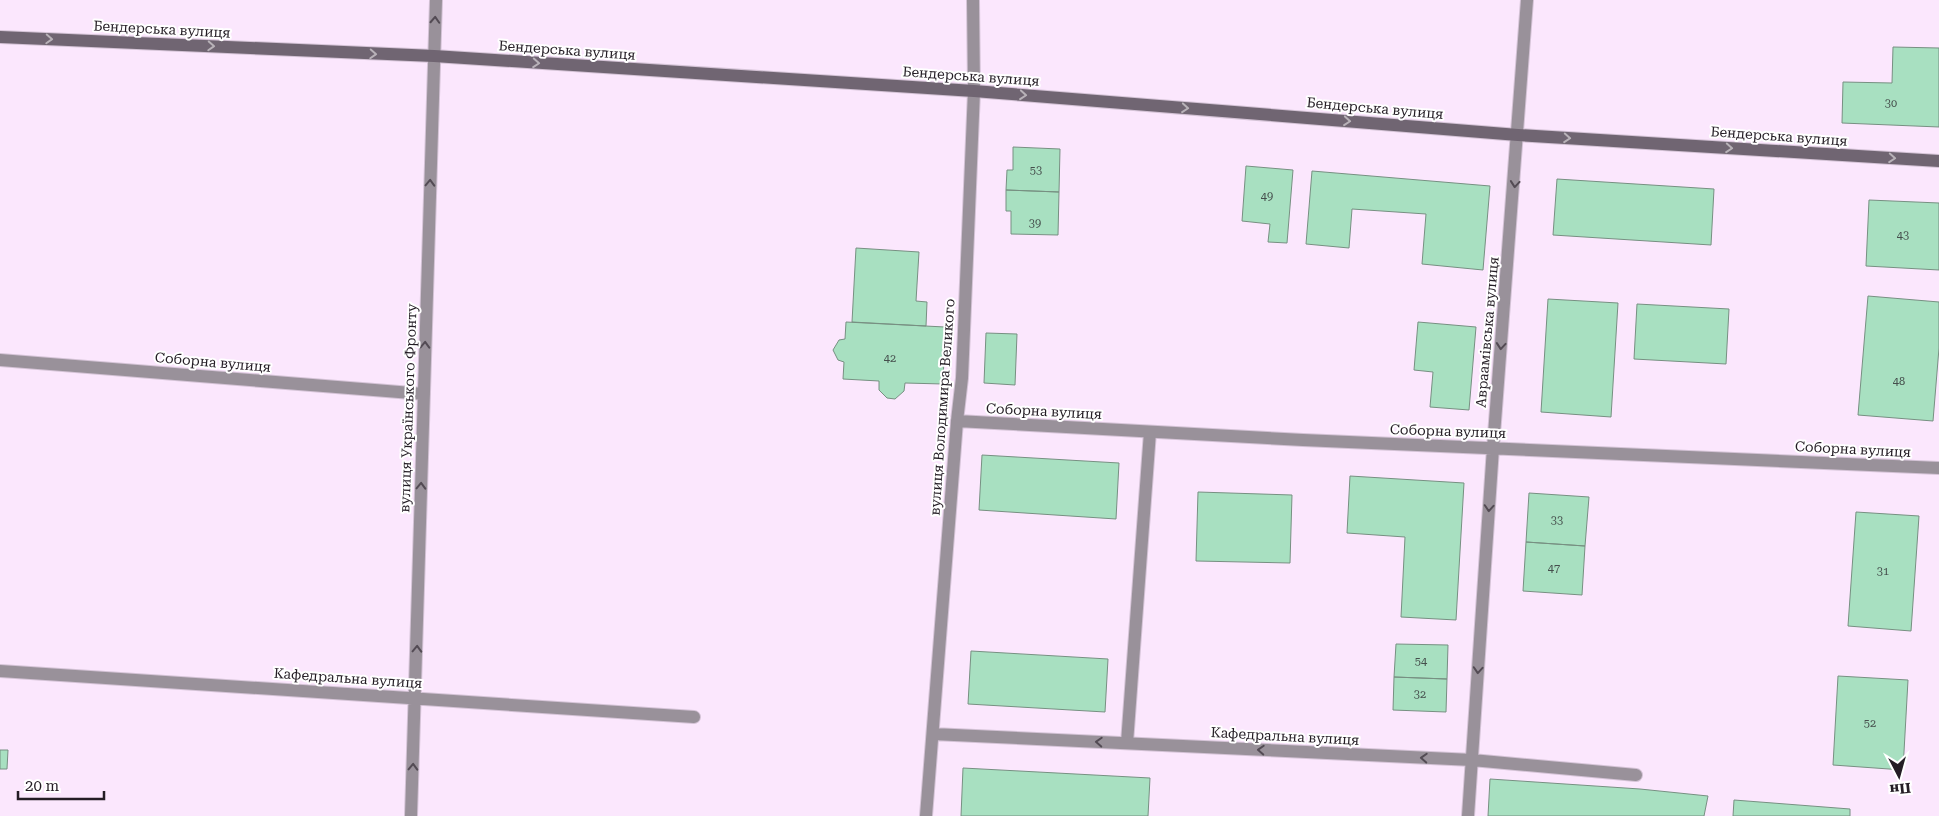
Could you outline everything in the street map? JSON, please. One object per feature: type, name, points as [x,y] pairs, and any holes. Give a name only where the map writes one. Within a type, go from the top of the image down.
[{"type":"main road","name":"Бендерська вулиця","points":[[0,36],[434,56],[974,91],[1518,135],[1939,161]]},
{"type":"street","name":"вулиця Українського Фронту","points":[[411,816],[436,0]]},
{"type":"street","name":"вулиця Володимира Великого","points":[[926,816],[962,378],[974,91],[973,0]]},
{"type":"street","name":"Авраамівська вулиця","points":[[1468,816],[1493,448],[1527,0]]},
{"type":"street","name":"Соборна вулиця","points":[[0,360],[424,394]]},
{"type":"street","name":"Соборна вулиця","points":[[957,421],[1150,432],[1939,468]]},
{"type":"street","points":[[1127,743],[1150,432]]},
{"type":"street","name":"Кафедральна вулиця","points":[[0,671],[694,717]]},
{"type":"street","name":"Кафедральна вулиця","points":[[933,734],[1472,760],[1636,774]]},
{"type":"building","points":[[1893,47],[1939,48],[1939,127],[1842,123],[1843,82],[1892,83]]},
{"type":"building","points":[[1013,147],[1060,149],[1059,192],[1006,190],[1007,170],[1013,170]]},
{"type":"building","points":[[1246,166],[1293,170],[1287,243],[1268,242],[1270,224],[1242,221]]},
{"type":"building","points":[[1312,171],[1490,186],[1483,270],[1422,264],[1426,214],[1352,209],[1349,248],[1306,244]]},
{"type":"building","points":[[1557,179],[1714,189],[1711,245],[1553,235]]},
{"type":"building","points":[[1006,190],[1059,192],[1058,235],[1011,234],[1011,211],[1006,211]]},
{"type":"building","points":[[1869,200],[1939,203],[1939,270],[1866,266]]},
{"type":"building","points":[[856,248],[919,252],[916,301],[927,302],[926,326],[852,322]]},
{"type":"building","points":[[1868,296],[1939,302],[1939,348],[1933,421],[1858,415]]},
{"type":"building","points":[[1548,299],[1618,303],[1611,417],[1541,412]]},
{"type":"building","points":[[1637,304],[1729,309],[1726,364],[1634,359]]},
{"type":"building","points":[[846,322],[945,327],[943,384],[905,383],[904,391],[895,399],[887,398],[879,390],[879,381],[843,379],[844,362],[838,360],[833,350],[839,340],[845,339]]},
{"type":"building","points":[[1418,322],[1476,327],[1469,410],[1430,407],[1433,372],[1414,370]]},
{"type":"building","points":[[986,333],[1017,334],[1015,385],[984,383]]},
{"type":"building","points":[[982,455],[1119,463],[1116,519],[979,510]]},
{"type":"building","points":[[1350,476],[1464,483],[1456,620],[1401,617],[1405,537],[1347,533]]},
{"type":"building","points":[[1198,492],[1292,495],[1290,563],[1196,561]]},
{"type":"building","points":[[1529,493],[1589,497],[1585,546],[1526,542]]},
{"type":"building","points":[[1856,512],[1919,516],[1911,631],[1848,626]]},
{"type":"building","points":[[1526,542],[1585,546],[1582,595],[1523,591]]},
{"type":"building","points":[[1396,644],[1448,645],[1447,679],[1394,677]]},
{"type":"building","points":[[971,651],[1108,659],[1105,712],[968,704]]},
{"type":"building","points":[[1838,676],[1908,680],[1903,770],[1833,765]]},
{"type":"building","points":[[1394,677],[1447,679],[1446,712],[1393,710]]},
{"type":"building","points":[[0,750],[8,750],[7,769],[0,769]]},
{"type":"building","points":[[963,768],[1150,778],[1148,816],[961,816]]},
{"type":"building","points":[[1490,779],[1640,789],[1708,796],[1704,816],[1488,816]]},
{"type":"building","points":[[1734,800],[1850,809],[1850,816],[1733,816]]}]
